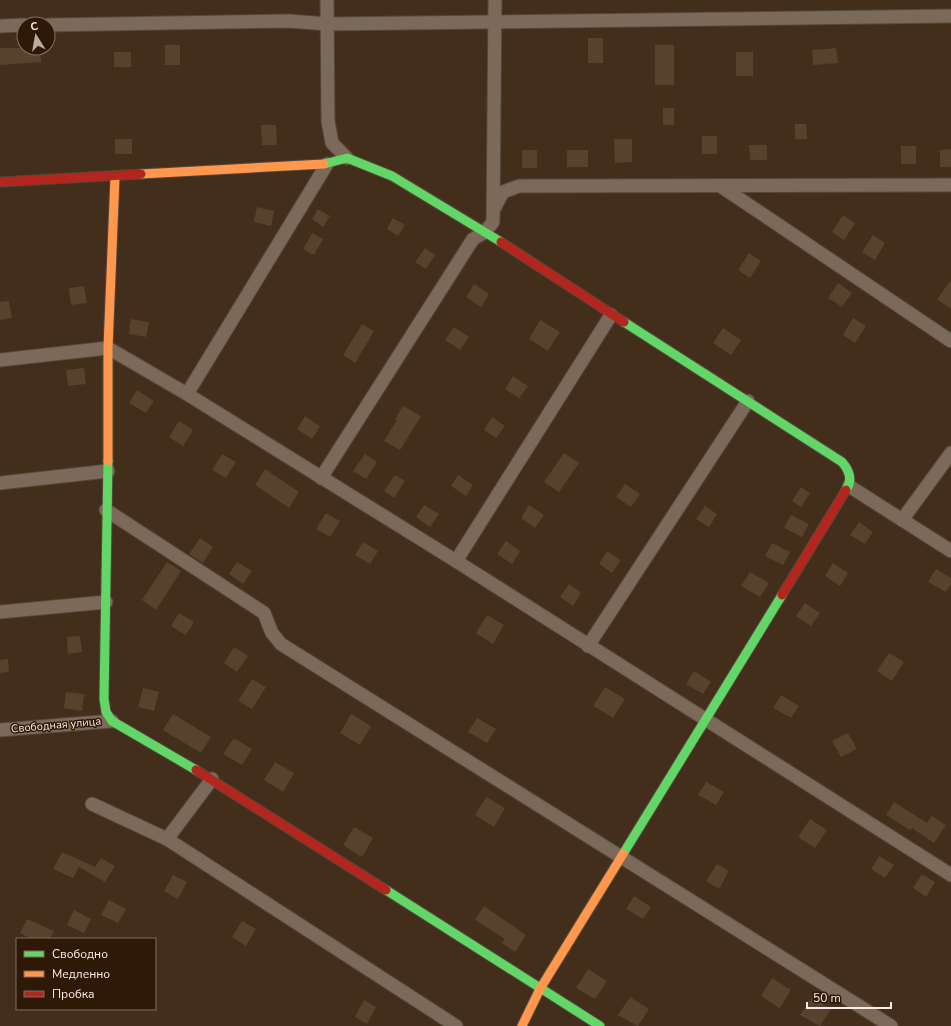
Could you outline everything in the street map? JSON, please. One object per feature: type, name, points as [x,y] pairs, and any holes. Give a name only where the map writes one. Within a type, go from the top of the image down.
[{"type":"street","points":[[326,0],[328,121],[332,143],[347,158],[392,176],[485,232],[611,315],[842,462],[848,469],[850,477],[849,486],[540,990],[522,1026]]},
{"type":"street","points":[[321,478],[473,239],[485,232],[494,222],[494,0]]},
{"type":"street","points":[[56,25],[289,21],[327,24],[951,16]]},
{"type":"street","points":[[0,26],[16,25]]},
{"type":"street","points":[[0,182],[115,177],[327,164],[347,158]]},
{"type":"street","points":[[187,394],[327,164]]},
{"type":"street","points":[[115,177],[108,348],[108,471],[106,510],[104,699],[106,712],[112,721],[212,779],[540,990],[600,1026]]},
{"type":"street","points":[[494,207],[504,192],[519,186],[722,187],[951,185]]},
{"type":"street","points":[[722,187],[951,341]]},
{"type":"street","points":[[456,561],[611,315]]},
{"type":"street","points":[[0,360],[108,348],[187,394],[456,561],[951,875]]},
{"type":"street","points":[[588,646],[748,401]]},
{"type":"street","points":[[902,520],[951,453]]},
{"type":"street","points":[[0,483],[108,471]]},
{"type":"street","points":[[849,486],[951,551]]},
{"type":"street","points":[[106,510],[264,613],[272,633],[282,644],[891,1026]]},
{"type":"street","points":[[0,612],[106,602]]},
{"type":"street","name":"Свободная улица","points":[[0,730],[112,721]]},
{"type":"street","points":[[166,839],[212,779]]},
{"type":"street","points":[[92,804],[166,839],[456,1026]]},
{"type":"building","points":[[588,38],[603,38],[603,63],[588,63]]},
{"type":"building","points":[[165,45],[180,45],[180,65],[165,65]]},
{"type":"building","points":[[655,45],[674,45],[674,85],[655,85]]},
{"type":"building","points":[[0,48],[16,48],[16,56],[41,56],[41,62],[0,65]]},
{"type":"building","points":[[836,48],[838,63],[813,65],[812,50]]},
{"type":"building","points":[[114,52],[131,52],[131,67],[114,67]]},
{"type":"building","points":[[736,52],[753,52],[753,76],[736,76]]},
{"type":"building","points":[[663,108],[674,108],[674,125],[663,125]]},
{"type":"building","points":[[795,124],[806,124],[807,139],[795,139]]},
{"type":"building","points":[[261,125],[276,125],[277,145],[262,145]]},
{"type":"building","points":[[702,136],[717,136],[717,154],[702,154]]},
{"type":"building","points":[[115,139],[132,139],[132,154],[115,154]]},
{"type":"building","points":[[614,139],[632,139],[632,162],[615,163]]},
{"type":"building","points":[[749,145],[767,145],[767,160],[750,160]]},
{"type":"building","points":[[901,146],[916,146],[916,164],[901,164]]},
{"type":"building","points":[[951,149],[951,167],[940,167],[940,150]]},
{"type":"building","points":[[522,150],[537,150],[537,168],[522,168]]},
{"type":"building","points":[[567,150],[588,150],[588,167],[567,167]]},
{"type":"building","points":[[257,207],[274,211],[271,226],[254,222]]},
{"type":"building","points":[[318,209],[330,216],[323,227],[312,219]]},
{"type":"building","points":[[843,215],[855,223],[844,240],[832,232]]},
{"type":"building","points":[[393,218],[405,225],[398,236],[387,229]]},
{"type":"building","points":[[312,233],[323,239],[314,255],[303,249]]},
{"type":"building","points":[[873,235],[885,243],[875,260],[862,252]]},
{"type":"building","points":[[425,248],[435,255],[426,269],[415,262]]},
{"type":"building","points":[[749,253],[761,261],[750,278],[738,270]]},
{"type":"building","points":[[951,280],[951,309],[937,299]]},
{"type":"building","points":[[838,283],[852,293],[842,307],[828,298]]},
{"type":"building","points":[[474,284],[489,294],[481,307],[466,297]]},
{"type":"building","points":[[84,286],[87,303],[71,305],[69,288]]},
{"type":"building","points":[[9,301],[12,318],[0,320],[0,302]]},
{"type":"building","points":[[853,318],[866,326],[855,343],[843,335]]},
{"type":"building","points":[[131,319],[149,322],[146,337],[129,334]]},
{"type":"building","points":[[540,320],[560,332],[548,351],[529,339]]},
{"type":"building","points":[[362,324],[374,331],[355,363],[343,355]]},
{"type":"building","points":[[454,327],[469,337],[460,350],[445,340]]},
{"type":"building","points":[[723,328],[741,340],[731,355],[713,343]]},
{"type":"building","points":[[84,368],[86,384],[68,386],[66,370]]},
{"type":"building","points":[[513,376],[528,386],[519,398],[505,389]]},
{"type":"building","points":[[137,390],[154,401],[146,413],[129,403]]},
{"type":"building","points":[[403,406],[421,416],[400,450],[384,441],[397,420],[395,419]]},
{"type":"building","points":[[305,416],[320,426],[312,439],[297,429]]},
{"type":"building","points":[[492,417],[505,426],[496,438],[484,430]]},
{"type":"building","points":[[179,421],[193,430],[183,446],[169,437]]},
{"type":"building","points":[[564,453],[579,463],[559,492],[544,482]]},
{"type":"building","points":[[222,454],[236,462],[226,478],[212,470]]},
{"type":"building","points":[[365,454],[377,462],[366,479],[353,471]]},
{"type":"building","points":[[265,469],[299,492],[289,508],[255,485]]},
{"type":"building","points":[[395,475],[405,481],[394,498],[384,491]]},
{"type":"building","points":[[458,475],[473,485],[466,496],[451,486]]},
{"type":"building","points":[[625,484],[640,494],[631,507],[616,497]]},
{"type":"building","points":[[801,487],[810,493],[801,507],[792,501]]},
{"type":"building","points":[[424,505],[439,514],[430,527],[416,517]]},
{"type":"building","points":[[529,505],[544,515],[535,528],[521,518]]},
{"type":"building","points":[[705,506],[717,514],[709,527],[696,519]]},
{"type":"building","points":[[326,513],[340,521],[330,537],[316,529]]},
{"type":"building","points":[[791,515],[809,524],[802,537],[784,528]]},
{"type":"building","points":[[859,522],[873,532],[865,544],[850,535]]},
{"type":"building","points":[[200,538],[213,547],[203,563],[189,554]]},
{"type":"building","points":[[506,541],[520,551],[512,564],[497,554]]},
{"type":"building","points":[[363,542],[378,551],[370,564],[355,555]]},
{"type":"building","points":[[772,543],[790,552],[783,565],[765,556]]},
{"type":"building","points":[[607,551],[621,560],[612,573],[599,564]]},
{"type":"building","points":[[167,562],[181,571],[156,610],[142,600]]},
{"type":"building","points":[[237,562],[252,571],[243,584],[229,574]]},
{"type":"building","points":[[833,563],[848,573],[840,586],[825,576]]},
{"type":"building","points":[[936,569],[951,578],[951,584],[946,592],[928,582]]},
{"type":"building","points":[[750,572],[769,583],[760,597],[741,586]]},
{"type":"building","points":[[569,584],[581,593],[573,606],[560,597]]},
{"type":"building","points":[[805,603],[820,613],[811,626],[796,616]]},
{"type":"building","points":[[179,613],[194,622],[186,635],[171,626]]},
{"type":"building","points":[[487,615],[504,625],[493,644],[476,633]]},
{"type":"building","points":[[80,636],[82,652],[68,654],[67,637]]},
{"type":"building","points":[[234,647],[248,656],[237,672],[224,663]]},
{"type":"building","points":[[889,653],[904,662],[892,681],[877,671]]},
{"type":"building","points":[[8,659],[9,672],[0,673],[0,660]]},
{"type":"building","points":[[694,671],[711,682],[703,694],[686,684]]},
{"type":"building","points":[[252,679],[266,687],[252,709],[238,701]]},
{"type":"building","points":[[605,687],[625,699],[613,718],[593,706]]},
{"type":"building","points":[[143,688],[159,692],[154,711],[138,707]]},
{"type":"building","points":[[66,692],[84,694],[82,711],[64,708]]},
{"type":"building","points":[[781,695],[799,706],[791,718],[773,708]]},
{"type":"building","points":[[173,714],[211,737],[201,753],[163,730]]},
{"type":"building","points":[[351,714],[371,726],[360,745],[340,733]]},
{"type":"building","points":[[477,718],[496,729],[487,743],[468,732]]},
{"type":"building","points":[[848,733],[857,749],[841,757],[832,741]]},
{"type":"building","points":[[234,738],[252,749],[242,765],[223,754]]},
{"type":"building","points":[[275,762],[294,773],[283,792],[264,780]]},
{"type":"building","points":[[706,782],[724,792],[716,805],[698,795]]},
{"type":"building","points":[[486,797],[505,808],[494,827],[475,815]]},
{"type":"building","points":[[894,802],[927,823],[932,816],[946,825],[934,843],[912,828],[910,830],[886,815]]},
{"type":"building","points":[[810,819],[827,830],[815,848],[798,837]]},
{"type":"building","points":[[354,827],[373,838],[362,857],[343,845]]},
{"type":"building","points":[[62,852],[95,867],[101,858],[115,866],[105,882],[79,867],[73,878],[53,869]]},
{"type":"building","points":[[879,856],[894,865],[885,878],[871,869]]},
{"type":"building","points":[[717,864],[729,871],[719,889],[706,881]]},
{"type":"building","points":[[922,874],[935,882],[926,897],[913,888]]},
{"type":"building","points":[[173,875],[187,882],[178,899],[164,891]]},
{"type":"building","points":[[634,896],[651,907],[643,919],[626,909]]},
{"type":"building","points":[[109,900],[126,909],[118,923],[101,915]]},
{"type":"building","points":[[484,906],[526,935],[515,952],[502,943],[505,939],[475,920]]},
{"type":"building","points":[[74,910],[91,919],[84,933],[67,925]]},
{"type":"building","points":[[27,919],[54,931],[50,938],[30,938],[20,933]]},
{"type":"building","points":[[242,921],[256,929],[246,946],[232,937]]},
{"type":"building","points":[[588,969],[607,981],[595,999],[576,988]]},
{"type":"building","points":[[772,978],[791,990],[780,1008],[761,996]]},
{"type":"building","points":[[630,997],[649,1009],[638,1026],[618,1015]]},
{"type":"building","points":[[812,997],[831,1009],[820,1026],[800,1015]]},
{"type":"building","points":[[364,1000],[376,1007],[367,1024],[355,1017]]},
{"type":"traffic: fast","points":[[324,164],[347,158],[392,176],[501,242]]},
{"type":"traffic: fast","points":[[624,322],[842,462],[847,468],[850,479],[846,490]]},
{"type":"traffic: fast","points":[[108,461],[104,699],[106,712],[112,721],[196,770]]},
{"type":"traffic: fast","points":[[623,854],[782,595]]},
{"type":"traffic: fast","points":[[386,890],[600,1026]]},
{"type":"traffic: slow","points":[[141,174],[324,164]]},
{"type":"traffic: slow","points":[[108,461],[108,348],[115,177]]},
{"type":"traffic: slow","points":[[522,1026],[540,989],[623,854]]},
{"type":"traffic: jam","points":[[0,182],[141,174]]},
{"type":"traffic: jam","points":[[501,242],[624,322]]},
{"type":"traffic: jam","points":[[782,595],[846,490]]},
{"type":"traffic: jam","points":[[196,770],[386,890]]}]
